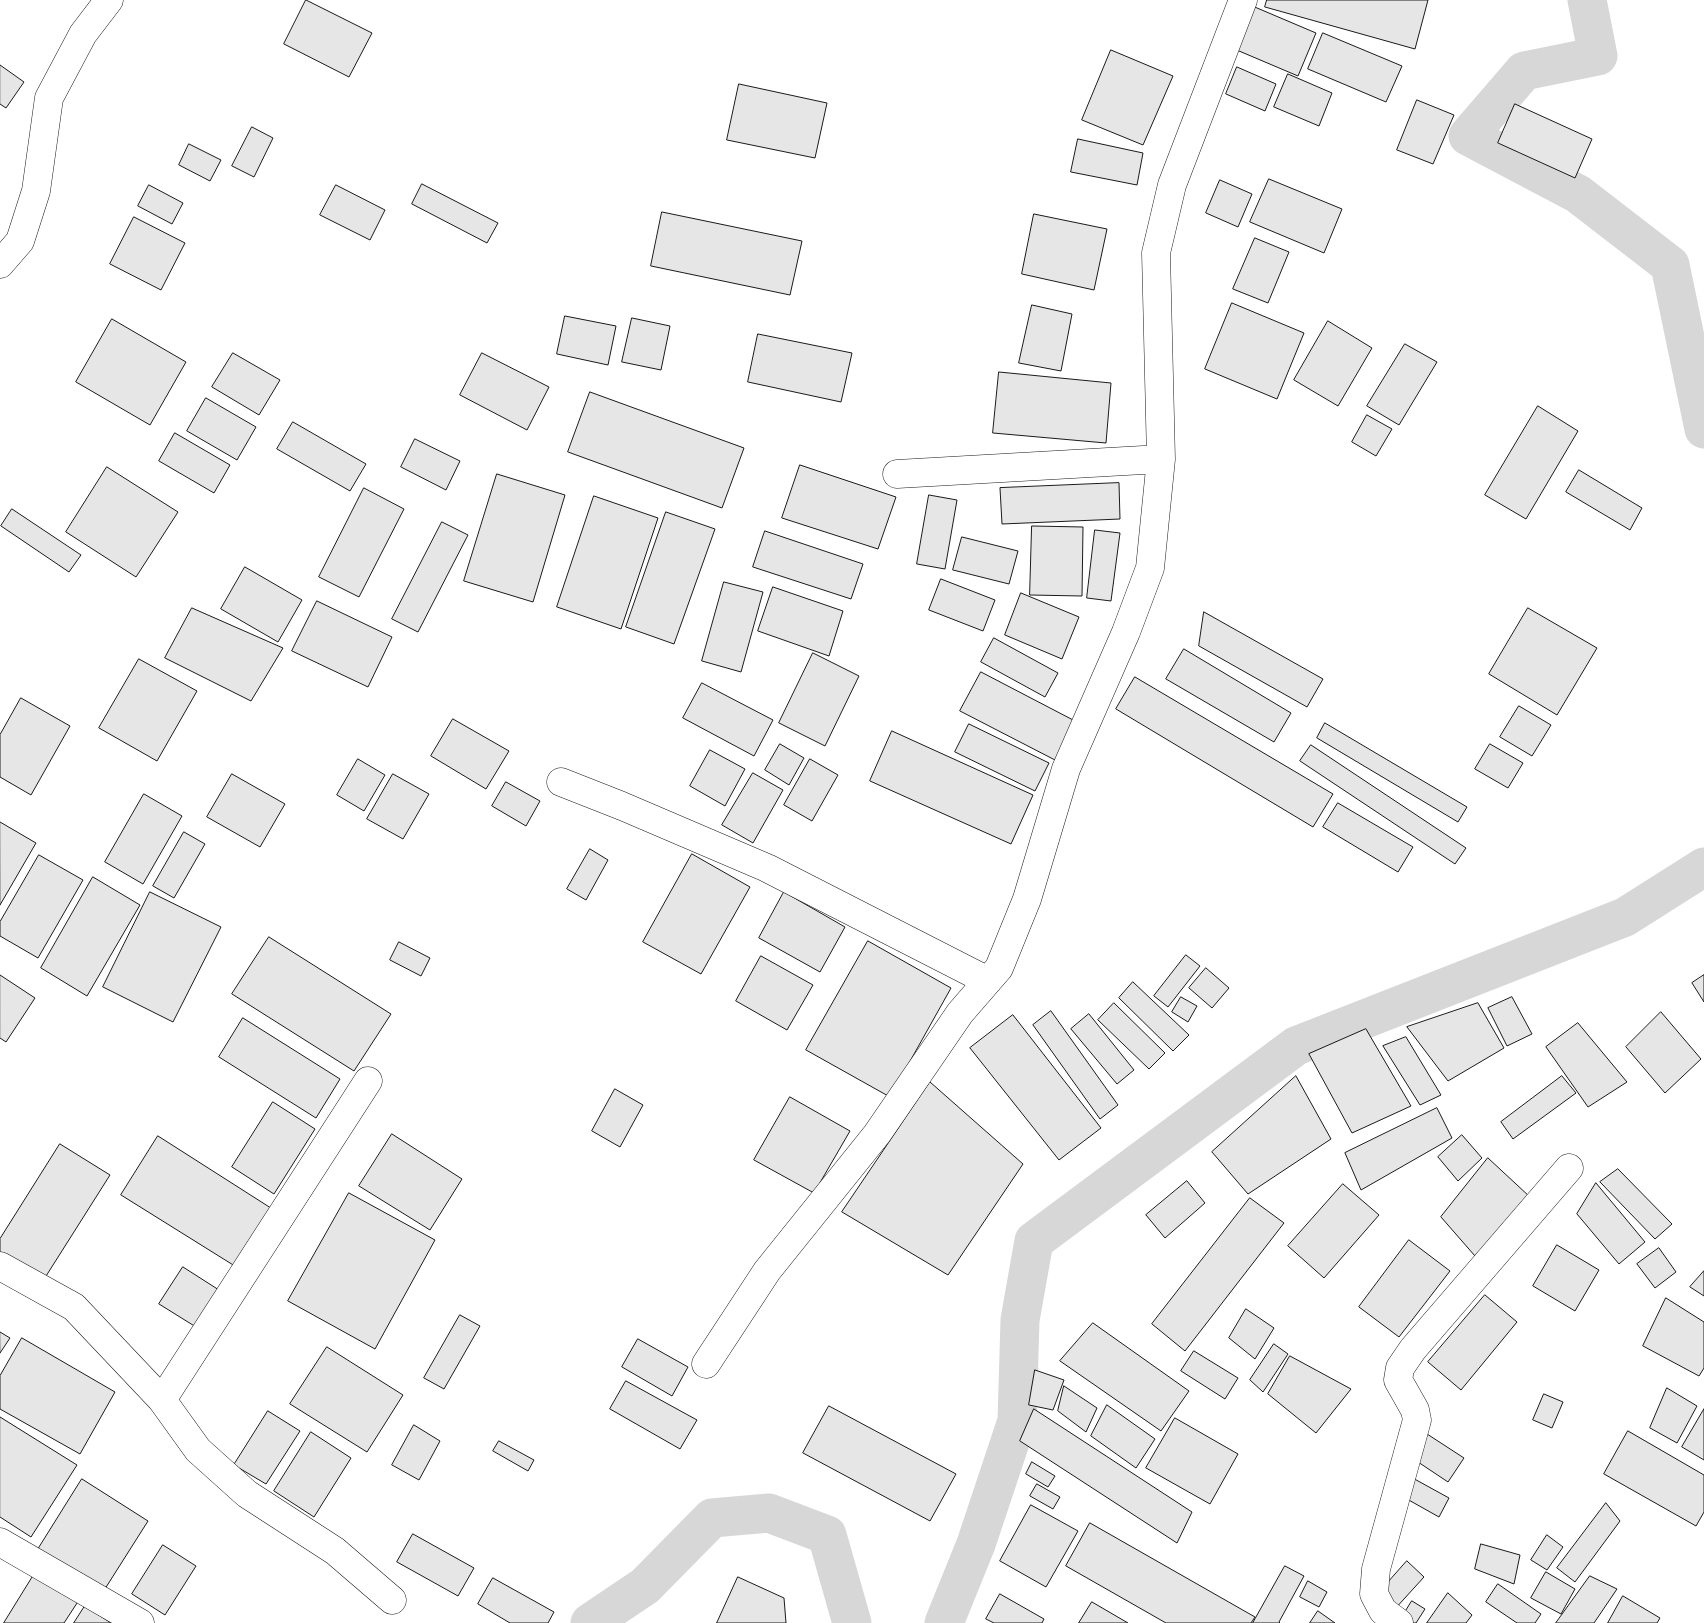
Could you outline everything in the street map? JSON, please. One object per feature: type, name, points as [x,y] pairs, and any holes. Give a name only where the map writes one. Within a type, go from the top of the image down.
[{"type":"street","points":[[0,264],[20,241],[36,191],[49,98],[83,34],[109,0]]},
{"type":"street","points":[[706,1364],[767,1271],[877,1134],[960,1013],[999,968],[1027,899],[1066,769],[1126,632],[1150,568],[1161,459],[1156,253],[1172,185],[1243,0]]},
{"type":"street","points":[[897,474],[1161,459]]},
{"type":"street","points":[[561,782],[768,868],[988,981]]},
{"type":"street","points":[[162,1400],[368,1082]]},
{"type":"street","points":[[1399,1623],[1383,1611],[1374,1594],[1376,1569],[1418,1420],[1415,1410],[1398,1380],[1400,1368],[1413,1349],[1569,1168]]},
{"type":"street","points":[[0,1266],[74,1307],[162,1400],[198,1450],[247,1494],[334,1552],[392,1600]]},
{"type":"street","points":[[0,1542],[140,1623]]},
{"type":"building","points":[[306,0],[372,33],[349,77],[284,44]]},
{"type":"building","points":[[1267,0],[1428,0],[1415,49],[1265,7]]},
{"type":"building","points":[[1250,5],[1316,33],[1298,76],[1232,48]]},
{"type":"building","points":[[1323,33],[1402,66],[1386,102],[1308,69]]},
{"type":"building","points":[[1111,50],[1173,76],[1143,145],[1082,120]]},
{"type":"building","points":[[0,65],[24,82],[6,108],[0,104]]},
{"type":"building","points":[[1237,67],[1276,84],[1265,111],[1226,94]]},
{"type":"building","points":[[1288,74],[1332,93],[1319,126],[1274,107]]},
{"type":"building","points":[[739,84],[827,103],[815,158],[727,140]]},
{"type":"building","points":[[1417,100],[1454,115],[1433,164],[1397,150]]},
{"type":"building","points":[[1515,104],[1592,139],[1575,178],[1498,143]]},
{"type":"building","points":[[252,127],[273,138],[254,177],[232,166]]},
{"type":"building","points":[[1078,139],[1143,153],[1137,185],[1071,172]]},
{"type":"building","points":[[189,144],[221,160],[210,181],[179,165]]},
{"type":"building","points":[[1269,179],[1342,209],[1324,253],[1250,222]]},
{"type":"building","points":[[1220,180],[1252,194],[1238,227],[1206,213]]},
{"type":"building","points":[[422,184],[498,223],[487,243],[412,204]]},
{"type":"building","points":[[149,185],[183,203],[172,224],[138,206]]},
{"type":"building","points":[[336,185],[385,210],[370,240],[320,215]]},
{"type":"building","points":[[662,212],[802,241],[790,295],[651,266]]},
{"type":"building","points":[[1034,214],[1107,229],[1094,290],[1022,274]]},
{"type":"building","points":[[134,217],[185,243],[161,290],[110,264]]},
{"type":"building","points":[[1255,238],[1289,252],[1268,303],[1233,289]]},
{"type":"building","points":[[1232,303],[1304,333],[1277,399],[1205,369]]},
{"type":"building","points":[[1032,305],[1072,314],[1061,371],[1019,363]]},
{"type":"building","points":[[565,316],[616,326],[608,365],[557,354]]},
{"type":"building","points":[[632,318],[670,326],[661,370],[622,362]]},
{"type":"building","points":[[112,319],[186,362],[150,425],[76,382]]},
{"type":"building","points":[[1328,321],[1372,348],[1338,406],[1294,380]]},
{"type":"building","points":[[758,334],[852,353],[841,402],[748,382]]},
{"type":"building","points":[[1405,344],[1437,362],[1399,425],[1367,406]]},
{"type":"building","points":[[233,353],[280,380],[259,415],[212,387]]},
{"type":"building","points":[[482,353],[549,387],[527,430],[460,395]]},
{"type":"building","points":[[999,372],[1111,383],[1106,443],[993,433]]},
{"type":"building","points":[[590,392],[744,448],[722,508],[568,452]]},
{"type":"building","points":[[206,398],[256,427],[237,460],[187,431]]},
{"type":"building","points":[[1538,406],[1578,431],[1526,519],[1485,495]]},
{"type":"building","points":[[1367,415],[1392,429],[1376,456],[1352,442]]},
{"type":"building","points":[[293,422],[366,464],[350,491],[277,449]]},
{"type":"building","points":[[175,433],[230,465],[214,493],[159,461]]},
{"type":"building","points":[[415,439],[460,461],[446,490],[401,467]]},
{"type":"building","points":[[800,465],[896,497],[878,549],[782,518]]},
{"type":"building","points":[[107,467],[178,512],[136,577],[66,532]]},
{"type":"building","points":[[1579,470],[1642,508],[1630,530],[1566,492]]},
{"type":"building","points":[[497,474],[565,495],[533,602],[464,581]]},
{"type":"building","points":[[1119,483],[1120,519],[1002,524],[1000,488]]},
{"type":"building","points":[[364,488],[404,509],[359,597],[319,577]]},
{"type":"building","points":[[929,495],[957,500],[945,569],[917,564]]},
{"type":"building","points":[[594,496],[658,518],[621,629],[557,607]]},
{"type":"building","points":[[12,509],[81,555],[69,572],[1,526]]},
{"type":"building","points":[[666,512],[715,529],[674,644],[626,627]]},
{"type":"building","points":[[442,522],[468,535],[418,632],[392,619]]},
{"type":"building","points":[[1032,526],[1083,527],[1082,596],[1030,595]]},
{"type":"building","points":[[1095,530],[1120,533],[1111,601],[1087,598]]},
{"type":"building","points":[[765,531],[863,564],[851,599],[753,567]]},
{"type":"building","points":[[962,537],[1018,551],[1009,584],[953,570]]},
{"type":"building","points":[[245,567],[302,600],[278,642],[221,609]]},
{"type":"building","points":[[941,579],[995,600],[983,631],[929,610]]},
{"type":"building","points":[[724,582],[763,592],[741,672],[702,661]]},
{"type":"building","points":[[773,587],[843,611],[829,656],[758,631]]},
{"type":"building","points":[[1021,593],[1079,617],[1062,659],[1005,635]]},
{"type":"building","points":[[317,601],[392,637],[368,687],[292,651]]},
{"type":"building","points":[[192,608],[283,648],[251,701],[165,658]]},
{"type":"building","points":[[1528,608],[1597,648],[1557,715],[1489,674]]},
{"type":"building","points":[[1204,612],[1323,679],[1307,707],[1199,646]]},
{"type":"building","points":[[994,638],[1058,673],[1045,697],[981,662]]},
{"type":"building","points":[[1184,649],[1291,713],[1274,742],[1166,679]]},
{"type":"building","points":[[813,653],[859,676],[825,746],[779,723]]},
{"type":"building","points":[[139,659],[197,691],[157,761],[99,728]]},
{"type":"building","points":[[981,672],[1075,721],[1055,760],[960,711]]},
{"type":"building","points":[[1135,677],[1333,794],[1313,827],[1116,709]]},
{"type":"building","points":[[702,683],[773,720],[754,756],[683,718]]},
{"type":"building","points":[[21,698],[70,726],[31,795],[0,777],[0,735]]},
{"type":"building","points":[[1519,706],[1551,725],[1532,756],[1500,737]]},
{"type":"building","points":[[453,719],[509,751],[486,789],[431,756]]},
{"type":"building","points":[[1325,723],[1467,807],[1458,822],[1317,738]]},
{"type":"building","points":[[969,724],[1049,763],[1035,791],[955,752]]},
{"type":"building","points":[[892,731],[1033,795],[1011,844],[870,781]]},
{"type":"building","points":[[780,744],[804,758],[789,785],[765,770]]},
{"type":"building","points":[[1490,744],[1523,763],[1508,788],[1475,769]]},
{"type":"building","points":[[1311,745],[1466,848],[1455,864],[1300,761]]},
{"type":"building","points":[[710,750],[745,769],[725,806],[690,786]]},
{"type":"building","points":[[358,759],[385,775],[364,811],[337,795]]},
{"type":"building","points":[[810,759],[838,775],[812,821],[784,805]]},
{"type":"building","points":[[753,773],[783,790],[753,843],[722,825]]},
{"type":"building","points":[[232,774],[285,804],[260,847],[207,817]]},
{"type":"building","points":[[393,774],[429,794],[403,839],[367,819]]},
{"type":"building","points":[[506,782],[540,801],[526,826],[492,806]]},
{"type":"building","points":[[144,794],[182,816],[143,884],[105,862]]},
{"type":"building","points":[[1338,803],[1413,847],[1398,872],[1323,827]]},
{"type":"building","points":[[0,822],[36,843],[0,905]]},
{"type":"building","points":[[184,832],[205,844],[174,898],[153,886]]},
{"type":"building","points":[[590,849],[608,860],[586,900],[567,889]]},
{"type":"building","points":[[692,854],[750,887],[701,974],[643,942]]},
{"type":"building","points":[[39,855],[83,880],[38,958],[0,936],[0,922]]},
{"type":"building","points":[[93,877],[140,905],[87,996],[41,968]]},
{"type":"building","points":[[150,892],[221,927],[173,1022],[103,987]]},
{"type":"building","points":[[784,892],[845,927],[820,972],[759,938]]},
{"type":"building","points":[[269,937],[391,1014],[354,1071],[232,994]]},
{"type":"building","points":[[868,941],[951,988],[890,1097],[806,1050]]},
{"type":"building","points":[[399,942],[430,958],[421,976],[390,960]]},
{"type":"building","points":[[1186,955],[1200,966],[1168,1007],[1154,996]]},
{"type":"building","points":[[761,956],[813,985],[787,1030],[736,1001]]},
{"type":"building","points":[[1206,968],[1229,988],[1212,1008],[1189,988]]},
{"type":"building","points":[[0,975],[35,998],[6,1042],[0,1038]]},
{"type":"building","points":[[1704,975],[1704,1002],[1692,983]]},
{"type":"building","points":[[1133,982],[1189,1035],[1173,1051],[1119,998]]},
{"type":"building","points":[[1181,997],[1197,1006],[1188,1022],[1172,1012]]},
{"type":"building","points":[[1512,997],[1532,1034],[1507,1046],[1488,1008]]},
{"type":"building","points":[[1114,1003],[1165,1053],[1149,1069],[1098,1020]]},
{"type":"building","points":[[1478,1003],[1504,1048],[1448,1081],[1407,1027]]},
{"type":"building","points":[[1051,1011],[1118,1105],[1100,1119],[1033,1025]]},
{"type":"building","points":[[1661,1012],[1701,1059],[1665,1093],[1626,1047]]},
{"type":"building","points":[[1089,1014],[1134,1070],[1117,1084],[1071,1029]]},
{"type":"building","points":[[1013,1015],[1101,1128],[1059,1160],[970,1048]]},
{"type":"building","points":[[243,1018],[340,1079],[316,1118],[219,1057]]},
{"type":"building","points":[[1578,1023],[1627,1082],[1588,1107],[1546,1047]]},
{"type":"building","points":[[1366,1029],[1411,1106],[1352,1133],[1309,1054]]},
{"type":"building","points":[[1406,1037],[1441,1095],[1420,1105],[1383,1046]]},
{"type":"building","points":[[1296,1076],[1331,1139],[1248,1194],[1212,1152]]},
{"type":"building","points":[[1562,1076],[1576,1093],[1513,1139],[1501,1122]]},
{"type":"building","points":[[930,1082],[1023,1164],[948,1275],[842,1212]]},
{"type":"building","points":[[615,1089],[643,1105],[620,1147],[592,1131]]},
{"type":"building","points":[[790,1097],[850,1131],[814,1193],[754,1160]]},
{"type":"building","points":[[273,1102],[315,1129],[274,1194],[232,1167]]},
{"type":"building","points":[[1437,1108],[1452,1138],[1361,1190],[1345,1153]]},
{"type":"building","points":[[392,1134],[462,1179],[430,1230],[359,1186]]},
{"type":"building","points":[[1462,1135],[1482,1158],[1458,1181],[1438,1157]]},
{"type":"building","points":[[158,1136],[274,1210],[238,1268],[121,1195]]},
{"type":"building","points":[[60,1144],[110,1175],[41,1284],[0,1259],[0,1239]]},
{"type":"building","points":[[1488,1158],[1530,1197],[1475,1256],[1441,1217]]},
{"type":"building","points":[[1618,1169],[1672,1224],[1655,1239],[1600,1182]]},
{"type":"building","points":[[1187,1181],[1205,1203],[1165,1238],[1146,1215]]},
{"type":"building","points":[[1596,1183],[1645,1242],[1619,1264],[1577,1214]]},
{"type":"building","points":[[1343,1184],[1379,1215],[1324,1278],[1288,1246]]},
{"type":"building","points":[[349,1193],[435,1240],[375,1349],[288,1301]]},
{"type":"building","points":[[1250,1198],[1284,1223],[1185,1351],[1152,1324]]},
{"type":"building","points":[[1409,1240],[1450,1271],[1399,1337],[1359,1307]]},
{"type":"building","points":[[1557,1245],[1599,1270],[1575,1311],[1533,1286]]},
{"type":"building","points":[[1659,1248],[1676,1272],[1655,1288],[1637,1264]]},
{"type":"building","points":[[183,1267],[219,1290],[196,1327],[159,1304]]},
{"type":"building","points":[[1704,1271],[1704,1296],[1690,1287]]},
{"type":"building","points":[[1485,1295],[1517,1322],[1461,1390],[1428,1362]]},
{"type":"building","points":[[1666,1298],[1704,1322],[1704,1368],[1699,1376],[1643,1346]]},
{"type":"building","points":[[1246,1309],[1274,1328],[1255,1359],[1229,1338]]},
{"type":"building","points":[[460,1315],[480,1326],[444,1389],[424,1378]]},
{"type":"building","points":[[1093,1323],[1189,1391],[1161,1431],[1060,1361]]},
{"type":"building","points":[[0,1332],[10,1338],[0,1353]]},
{"type":"building","points":[[22,1338],[115,1392],[80,1454],[0,1409],[0,1376]]},
{"type":"building","points":[[638,1339],[688,1367],[672,1396],[622,1367]]},
{"type":"building","points":[[1274,1344],[1288,1354],[1263,1392],[1250,1380]]},
{"type":"building","points":[[327,1347],[403,1395],[367,1452],[290,1404]]},
{"type":"building","points":[[1194,1351],[1238,1378],[1225,1399],[1181,1371]]},
{"type":"building","points":[[1290,1356],[1351,1389],[1316,1433],[1268,1394]]},
{"type":"building","points":[[1035,1370],[1064,1380],[1053,1410],[1029,1405]]},
{"type":"building","points":[[626,1381],[697,1420],[680,1449],[610,1409]]},
{"type":"building","points":[[1064,1386],[1097,1408],[1086,1432],[1058,1411]]},
{"type":"building","points":[[1667,1388],[1697,1406],[1677,1443],[1650,1428]]},
{"type":"building","points":[[1544,1394],[1563,1402],[1552,1428],[1533,1420]]},
{"type":"building","points":[[1107,1405],[1155,1439],[1136,1468],[1091,1436]]},
{"type":"building","points":[[829,1406],[956,1474],[930,1521],[803,1453]]},
{"type":"building","points":[[1034,1409],[1192,1512],[1177,1543],[1020,1441]]},
{"type":"building","points":[[1704,1409],[1704,1460],[1682,1447]]},
{"type":"building","points":[[268,1411],[300,1431],[266,1484],[234,1465]]},
{"type":"building","points":[[0,1417],[77,1465],[31,1537],[0,1517]]},
{"type":"building","points":[[1175,1418],[1238,1454],[1210,1504],[1146,1468]]},
{"type":"building","points":[[414,1425],[440,1441],[419,1480],[392,1465]]},
{"type":"building","points":[[1628,1431],[1704,1475],[1704,1512],[1696,1526],[1604,1474]]},
{"type":"building","points":[[311,1432],[351,1458],[314,1517],[274,1491]]},
{"type":"building","points":[[1424,1432],[1464,1458],[1448,1482],[1412,1458]]},
{"type":"building","points":[[499,1441],[534,1460],[528,1471],[493,1451]]},
{"type":"building","points":[[1032,1462],[1055,1476],[1048,1487],[1026,1474]]},
{"type":"building","points":[[1409,1476],[1449,1498],[1439,1517],[1398,1494]]},
{"type":"building","points":[[82,1479],[148,1521],[103,1592],[37,1551]]},
{"type":"building","points":[[1037,1484],[1060,1497],[1053,1509],[1030,1496]]},
{"type":"building","points":[[1606,1503],[1620,1521],[1575,1582],[1557,1568]]},
{"type":"building","points":[[1031,1505],[1078,1531],[1046,1587],[1000,1561]]},
{"type":"building","points":[[1090,1523],[1255,1617],[1251,1623],[1166,1623],[1066,1566]]},
{"type":"building","points":[[413,1534],[474,1568],[458,1596],[397,1562]]},
{"type":"building","points":[[1547,1535],[1563,1547],[1547,1570],[1531,1560]]},
{"type":"building","points":[[1481,1544],[1520,1555],[1514,1584],[1475,1569]]},
{"type":"building","points":[[163,1545],[196,1566],[165,1615],[132,1594]]},
{"type":"building","points":[[1407,1561],[1424,1577],[1394,1610],[1377,1595]]},
{"type":"building","points":[[1285,1566],[1304,1576],[1280,1623],[1253,1623]]},
{"type":"building","points":[[1546,1572],[1575,1589],[1561,1614],[1531,1598]]},
{"type":"building","points":[[35,1573],[79,1600],[64,1623],[4,1623]]},
{"type":"building","points":[[1590,1576],[1617,1589],[1594,1623],[1556,1623]]},
{"type":"building","points":[[738,1577],[784,1598],[786,1623],[717,1623]]},
{"type":"building","points":[[493,1578],[554,1612],[548,1623],[510,1623],[478,1604]]},
{"type":"building","points":[[1308,1581],[1327,1592],[1319,1607],[1300,1597]]},
{"type":"building","points":[[1498,1584],[1541,1614],[1535,1623],[1517,1623],[1486,1602]]},
{"type":"building","points":[[1448,1593],[1472,1615],[1466,1623],[1427,1623]]},
{"type":"building","points":[[1000,1594],[1044,1619],[1042,1623],[994,1623],[986,1619]]},
{"type":"building","points":[[1623,1596],[1660,1618],[1657,1623],[1608,1623]]},
{"type":"building","points":[[1412,1601],[1425,1609],[1416,1623],[1399,1622]]},
{"type":"building","points":[[1092,1602],[1128,1623],[1079,1623]]},
{"type":"building","points":[[85,1606],[111,1623],[74,1623]]},
{"type":"building","points":[[1318,1611],[1335,1623],[1310,1623]]},
{"type":"waterway","points":[[1587,0],[1598,56],[1524,71],[1468,136],[1578,194],[1670,265],[1704,429]]},
{"type":"waterway","points":[[944,1623],[976,1544],[1017,1421],[1020,1320],[1034,1241],[1296,1046],[1625,917],[1704,867]]},
{"type":"waterway","points":[[590,1623],[645,1586],[712,1518],[769,1513],[827,1535],[852,1623]]}]
